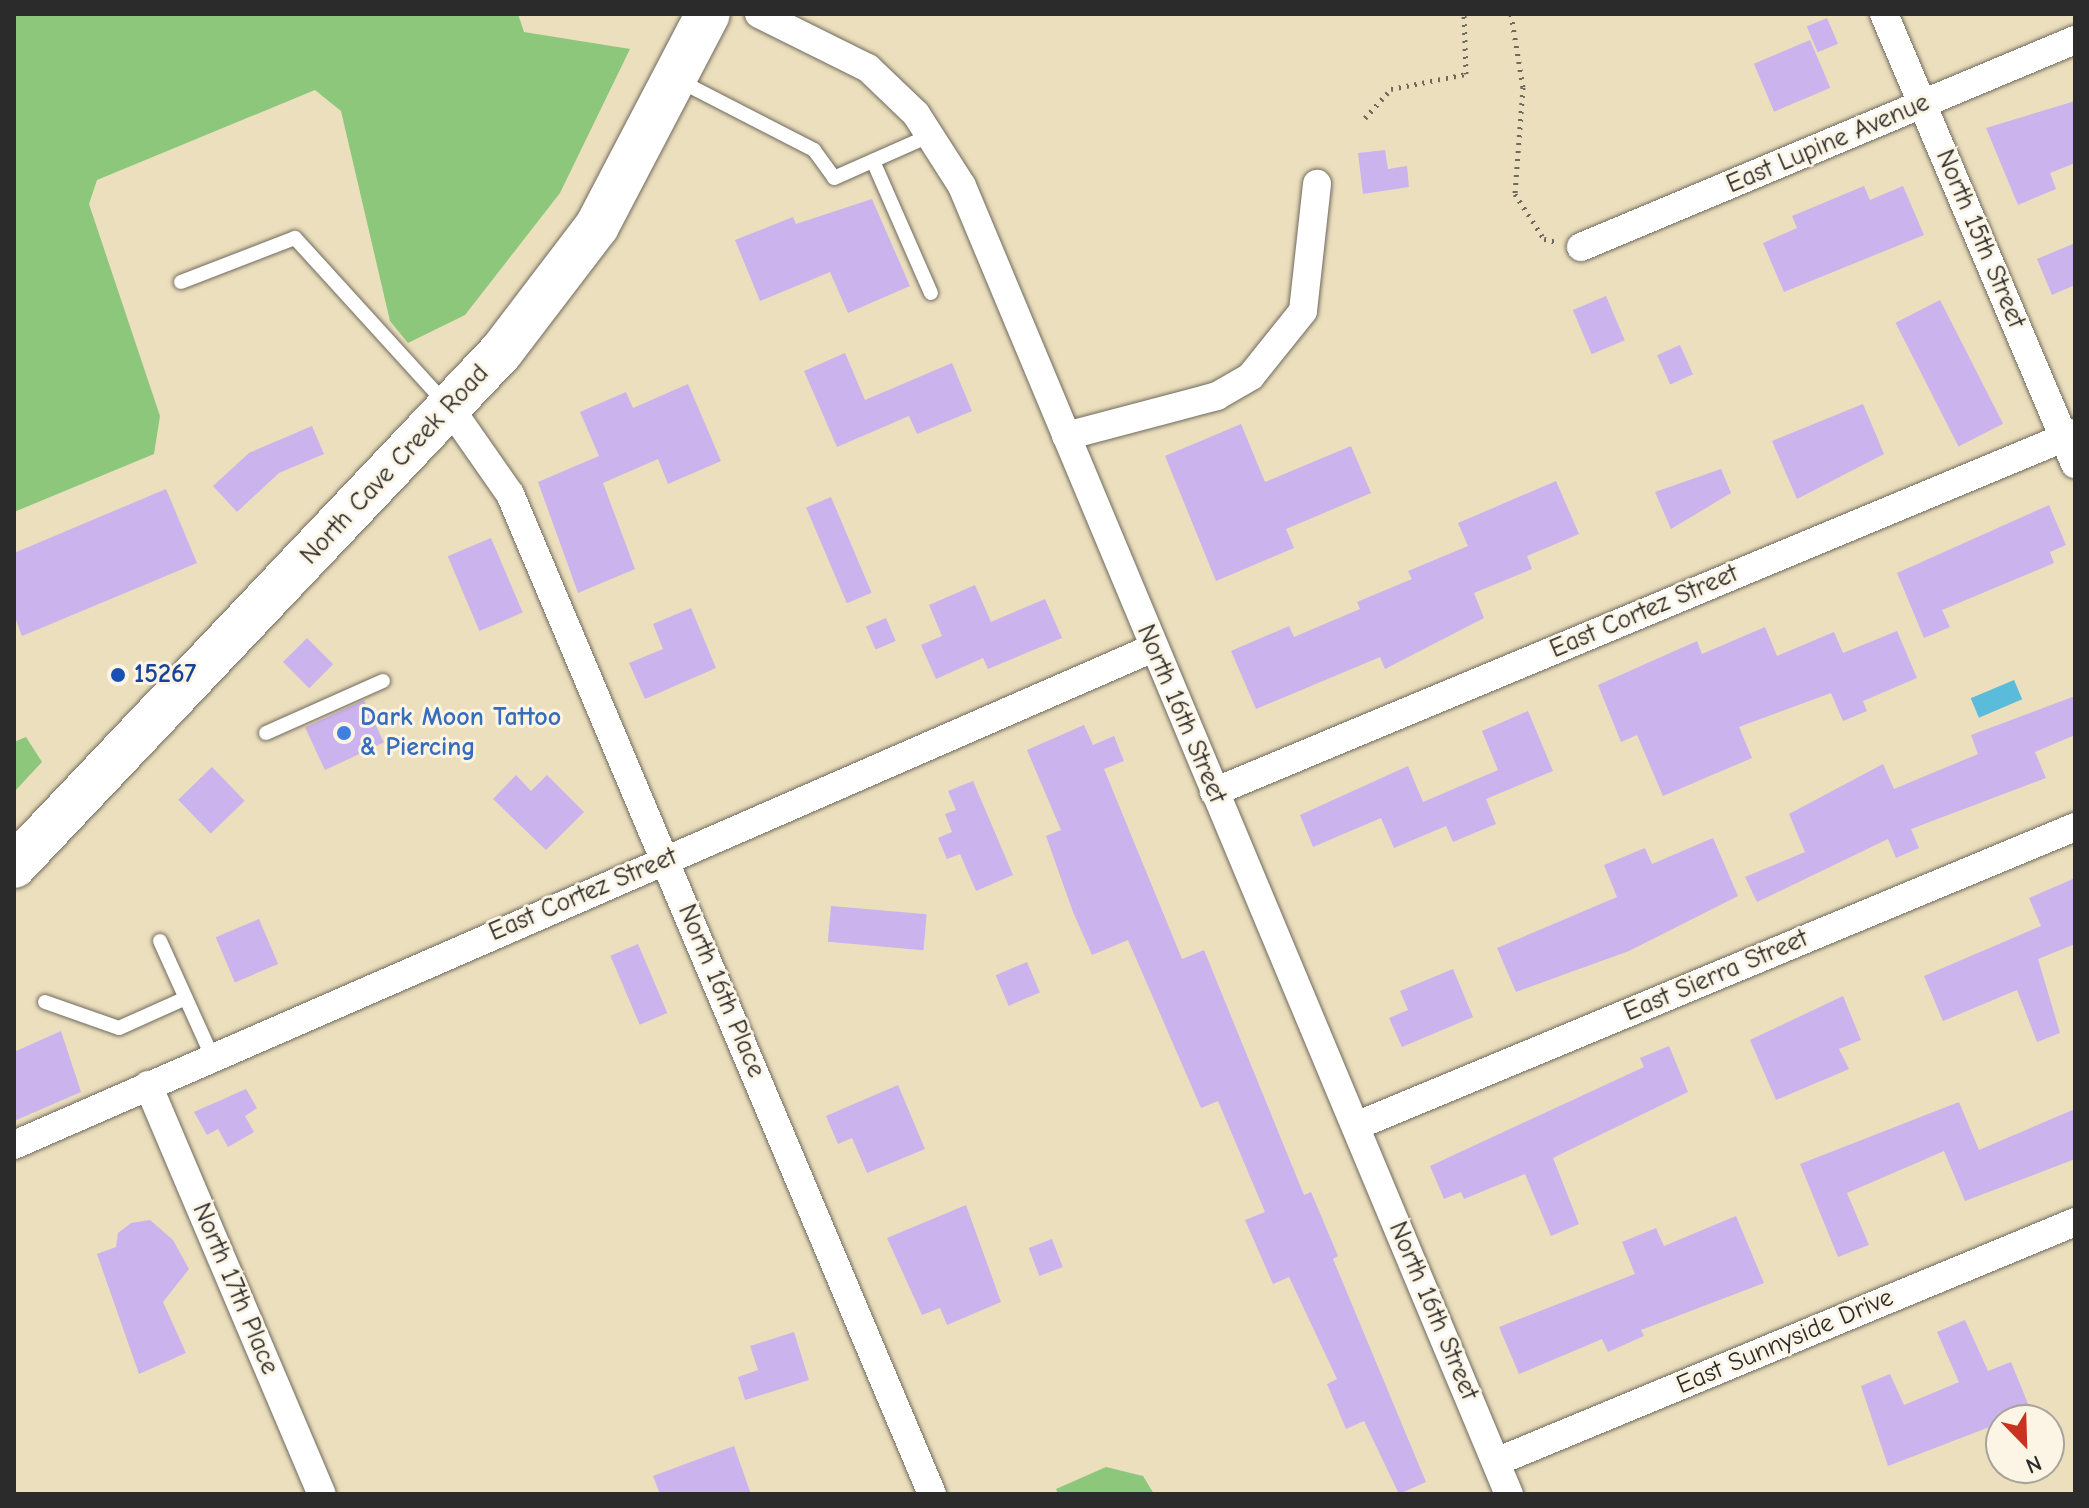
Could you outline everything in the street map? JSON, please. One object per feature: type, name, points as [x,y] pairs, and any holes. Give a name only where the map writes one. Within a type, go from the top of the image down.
[{"type":"main road","name":"North Cave Creek Road","points":[[14,866],[452,411],[597,226],[678,80],[708,14]]},
{"type":"street","name":"North 16th Street","points":[[759,14],[868,68],[929,136],[962,186],[1509,1494]]},
{"type":"street","name":"North 15th Street","points":[[1884,14],[2071,445]]},
{"type":"street","name":"East Lupine Avenue","points":[[1581,247],[2075,40]]},
{"type":"street","points":[[1066,436],[1217,396],[1251,376],[1303,311],[1317,184]]},
{"type":"street","name":"North 16th Place","points":[[452,411],[510,494],[932,1494]]},
{"type":"street","name":"East Cortez Street","points":[[1214,792],[2071,445]]},
{"type":"street","name":"East Cortez Street","points":[[14,1145],[1153,648]]},
{"type":"street","name":"East Sierra Street","points":[[1356,1126],[2075,827]]},
{"type":"street","name":"North 17th Place","points":[[148,1085],[322,1494]]},
{"type":"street","name":"East Sunnyside Drive","points":[[1496,1462],[2075,1222]]},
{"type":"lane","points":[[678,80],[814,150],[834,178],[929,136]]},
{"type":"lane","points":[[873,161],[931,293]]},
{"type":"lane","points":[[181,282],[295,238],[452,411]]},
{"type":"lane","points":[[266,733],[383,681]]},
{"type":"lane","points":[[160,941],[212,1056]]},
{"type":"lane","points":[[45,1002],[119,1028],[186,998]]},
{"type":"path","points":[[1365,118],[1391,89],[1466,74],[1464,14]]},
{"type":"path","points":[[1511,14],[1523,87],[1515,194],[1544,239],[1581,247]]},
{"type":"green space","points":[[14,14],[518,14],[524,32],[630,49],[560,193],[465,315],[408,343],[390,321],[341,111],[315,90],[97,180],[89,204],[160,416],[154,454],[14,512]]},
{"type":"green space","points":[[26,737],[42,762],[14,792],[14,742]]},
{"type":"green space","points":[[1106,1467],[1143,1476],[1154,1494],[1058,1494],[1056,1489]]},
{"type":"water","points":[[2014,680],[2022,699],[1979,718],[1971,698]]},
{"type":"building","points":[[1827,18],[1838,44],[1818,52],[1807,27]]},
{"type":"building","points":[[1810,40],[1830,88],[1774,112],[1754,64]]},
{"type":"building","points":[[2075,101],[2075,163],[2050,173],[2056,189],[2018,205],[1986,128]]},
{"type":"building","points":[[1385,150],[1388,169],[1407,166],[1409,187],[1363,194],[1358,153]]},
{"type":"building","points":[[1864,186],[1870,200],[1903,186],[1924,235],[1784,292],[1763,243],[1797,228],[1792,216]]},
{"type":"building","points":[[872,199],[910,286],[848,313],[830,272],[760,301],[735,240],[793,217],[796,224]]},
{"type":"building","points":[[2075,243],[2075,285],[2052,295],[2037,259]]},
{"type":"building","points":[[1606,296],[1625,340],[1592,354],[1573,310]]},
{"type":"building","points":[[1940,300],[2003,424],[1959,447],[1895,323]]},
{"type":"building","points":[[1680,345],[1693,374],[1670,384],[1657,355]]},
{"type":"building","points":[[845,353],[865,400],[952,363],[972,411],[917,434],[909,416],[837,447],[804,371]]},
{"type":"building","points":[[688,384],[721,461],[668,484],[658,459],[603,483],[635,569],[578,593],[538,482],[599,456],[580,412],[626,392],[633,408]]},
{"type":"building","points":[[1863,404],[1884,454],[1797,499],[1772,441]]},
{"type":"building","points":[[1241,424],[1265,482],[1351,446],[1371,493],[1286,529],[1294,548],[1216,581],[1165,456]]},
{"type":"building","points":[[312,426],[324,454],[279,473],[237,512],[213,486],[249,453]]},
{"type":"building","points":[[1721,469],[1731,493],[1671,529],[1655,492]]},
{"type":"building","points":[[1556,481],[1579,534],[1527,556],[1532,569],[1474,593],[1484,618],[1385,669],[1380,657],[1256,709],[1231,651],[1289,626],[1294,637],[1360,609],[1357,602],[1412,579],[1408,571],[1468,546],[1458,523]]},
{"type":"building","points":[[166,489],[197,563],[22,636],[14,615],[14,553]]},
{"type":"building","points":[[831,497],[872,593],[847,603],[806,508]]},
{"type":"building","points":[[2049,505],[2066,545],[2050,552],[2054,563],[1942,610],[1950,627],[1924,638],[1897,573]]},
{"type":"building","points":[[491,538],[523,613],[479,631],[448,556]]},
{"type":"building","points":[[975,585],[991,622],[1045,599],[1062,638],[988,669],[983,658],[936,679],[921,645],[942,636],[929,605]]},
{"type":"building","points":[[691,608],[716,668],[645,699],[629,663],[663,649],[653,624]]},
{"type":"building","points":[[886,618],[896,641],[876,650],[866,627]]},
{"type":"building","points":[[1765,627],[1777,656],[1834,632],[1843,653],[1897,631],[1917,678],[1863,701],[1867,711],[1843,721],[1831,693],[1739,727],[1752,758],[1663,796],[1637,735],[1621,742],[1598,685],[1697,641],[1702,654]]},
{"type":"building","points":[[307,638],[333,664],[309,688],[283,662]]},
{"type":"building","points":[[2075,696],[2075,735],[2035,752],[2046,778],[1911,829],[1919,848],[1896,858],[1888,839],[1757,902],[1745,877],[1805,852],[1789,814],[1883,764],[1894,789],[1978,754],[1971,735]]},
{"type":"building","name":"Dark Moon Tattoo & Piercing","points":[[364,700],[384,743],[325,770],[305,727]]},
{"type":"building","points":[[1528,711],[1553,771],[1486,799],[1496,824],[1453,842],[1446,826],[1394,848],[1381,818],[1313,847],[1300,815],[1408,766],[1423,802],[1498,770],[1482,731]]},
{"type":"building","points":[[1084,725],[1093,745],[1114,736],[1124,761],[1104,769],[1182,959],[1204,950],[1304,1195],[1311,1192],[1338,1256],[1333,1259],[1426,1482],[1399,1494],[1364,1421],[1346,1429],[1327,1384],[1337,1379],[1289,1277],[1273,1284],[1245,1220],[1265,1212],[1218,1101],[1201,1108],[1128,940],[1092,955],[1073,912],[1046,836],[1061,830],[1027,750]]},
{"type":"building","points":[[212,767],[245,801],[211,833],[178,800]]},
{"type":"building","points":[[516,775],[531,791],[547,775],[584,812],[546,850],[493,799]]},
{"type":"building","points":[[973,781],[1013,875],[976,891],[960,854],[947,859],[938,838],[952,832],[945,814],[956,810],[948,791]]},
{"type":"building","points":[[1713,838],[1738,896],[1629,951],[1516,992],[1497,948],[1617,897],[1604,865],[1645,848],[1652,864]]},
{"type":"building","points":[[2075,878],[2075,944],[2038,959],[2060,1033],[2037,1042],[2017,990],[1943,1021],[1924,976],[2041,926],[2029,898]]},
{"type":"building","points":[[831,906],[927,914],[923,950],[828,942]]},
{"type":"building","points":[[259,919],[278,964],[235,982],[216,937]]},
{"type":"building","points":[[638,944],[667,1013],[640,1025],[610,956]]},
{"type":"building","points":[[1027,962],[1040,992],[1009,1006],[996,975]]},
{"type":"building","points":[[1453,969],[1473,1017],[1402,1047],[1389,1018],[1408,1010],[1400,991]]},
{"type":"building","points":[[1843,996],[1861,1040],[1839,1049],[1849,1069],[1776,1100],[1750,1040]]},
{"type":"building","points":[[61,1031],[81,1092],[14,1121],[14,1052]]},
{"type":"building","points":[[1669,1046],[1688,1092],[1553,1158],[1579,1224],[1551,1236],[1525,1174],[1464,1199],[1461,1192],[1444,1199],[1430,1166],[1644,1067],[1640,1058]]},
{"type":"building","points":[[898,1085],[925,1149],[867,1173],[852,1138],[838,1144],[826,1116]]},
{"type":"building","points":[[246,1089],[257,1108],[245,1116],[254,1132],[228,1147],[218,1129],[207,1135],[194,1112]]},
{"type":"building","points":[[1959,1102],[1979,1150],[2075,1109],[2075,1159],[1965,1201],[1944,1151],[1847,1193],[1869,1245],[1838,1257],[1800,1164]]},
{"type":"building","points":[[966,1205],[1001,1302],[947,1325],[940,1308],[922,1315],[887,1238]]},
{"type":"building","points":[[1736,1216],[1764,1283],[1641,1330],[1644,1336],[1608,1352],[1602,1339],[1519,1374],[1499,1327],[1635,1274],[1622,1242],[1656,1228],[1664,1246]]},
{"type":"building","points":[[150,1220],[173,1240],[189,1269],[163,1302],[186,1353],[139,1374],[97,1254],[116,1247],[118,1233],[131,1223]]},
{"type":"building","points":[[1052,1239],[1063,1267],[1039,1276],[1029,1248]]},
{"type":"building","points":[[1965,1320],[1988,1371],[2011,1362],[2028,1404],[1985,1404],[1985,1429],[1888,1466],[1861,1386],[1890,1374],[1904,1405],[1959,1382],[1937,1332]]},
{"type":"building","points":[[794,1332],[809,1380],[745,1400],[738,1377],[758,1370],[750,1346]]},
{"type":"building","points":[[734,1446],[751,1494],[660,1494],[653,1476]]},
{"type":"place","name":"15267","points":[[118,675]]},
{"type":"place","name":"Dark Moon Tattoo & Piercing","points":[[344,733]]}]
